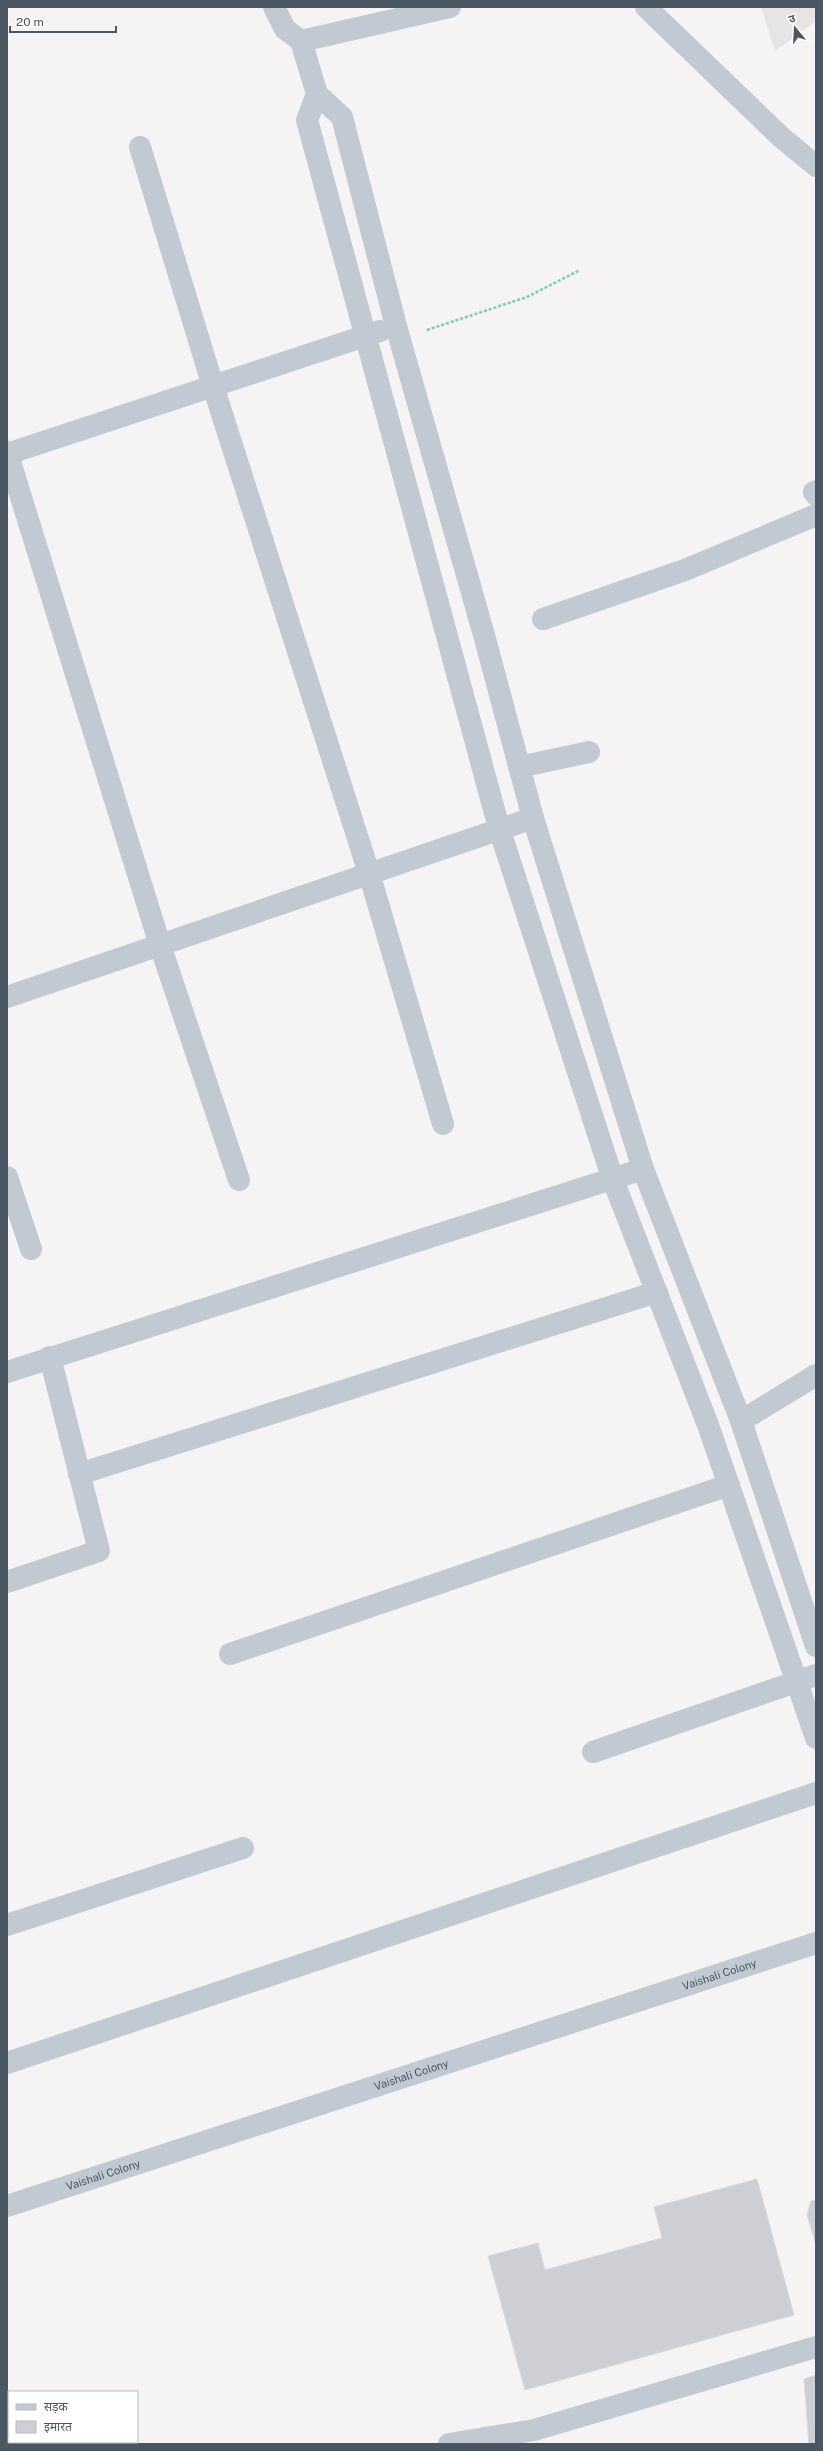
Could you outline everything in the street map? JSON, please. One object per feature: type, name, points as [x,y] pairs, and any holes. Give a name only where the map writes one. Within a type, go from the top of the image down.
[{"type":"street","points":[[274,7],[285,29],[301,41],[317,94],[342,116],[398,333],[532,818],[643,1169],[741,1421],[816,1646]]},
{"type":"street","points":[[301,41],[450,7]]},
{"type":"street","points":[[646,7],[782,137],[816,166]]},
{"type":"street","points":[[317,94],[307,120],[499,828],[613,1180],[708,1425],[729,1486],[806,1678],[816,1738]]},
{"type":"street","points":[[140,147],[213,386],[368,873],[443,1124]]},
{"type":"street","points":[[239,1180],[160,945],[7,454],[366,336],[398,333]]},
{"type":"street","points":[[816,491],[814,492],[816,495]]},
{"type":"street","points":[[543,619],[685,570],[816,515]]},
{"type":"street","points":[[518,767],[589,752]]},
{"type":"street","points":[[7,997],[532,818]]},
{"type":"street","points":[[7,1372],[613,1180],[643,1169]]},
{"type":"street","points":[[7,1177],[31,1249]]},
{"type":"street","points":[[79,1474],[657,1292]]},
{"type":"street","points":[[7,1582],[99,1551],[50,1358]]},
{"type":"street","points":[[741,1421],[816,1375]]},
{"type":"street","points":[[230,1654],[729,1486]]},
{"type":"street","points":[[592,1752],[806,1678]]},
{"type":"street","points":[[7,2063],[816,1793]]},
{"type":"street","points":[[7,1925],[243,1848]]},
{"type":"street","name":"Vaishali Colony","points":[[7,2206],[816,1943]]},
{"type":"street","points":[[449,2444],[534,2437],[816,2347]]},
{"type":"street","points":[[7,2443],[57,2444]]},
{"type":"path","points":[[398,333],[527,297],[580,270]]},
{"type":"shaded area","points":[[761,7],[816,7],[816,21],[775,51]]},
{"type":"building","points":[[757,2179],[794,2315],[525,2390],[488,2256],[538,2243],[545,2270],[662,2238],[654,2207]]},
{"type":"building","points":[[816,2200],[816,2245],[807,2215],[811,2201]]},
{"type":"building","points":[[816,2375],[816,2444],[809,2444],[804,2379]]}]
